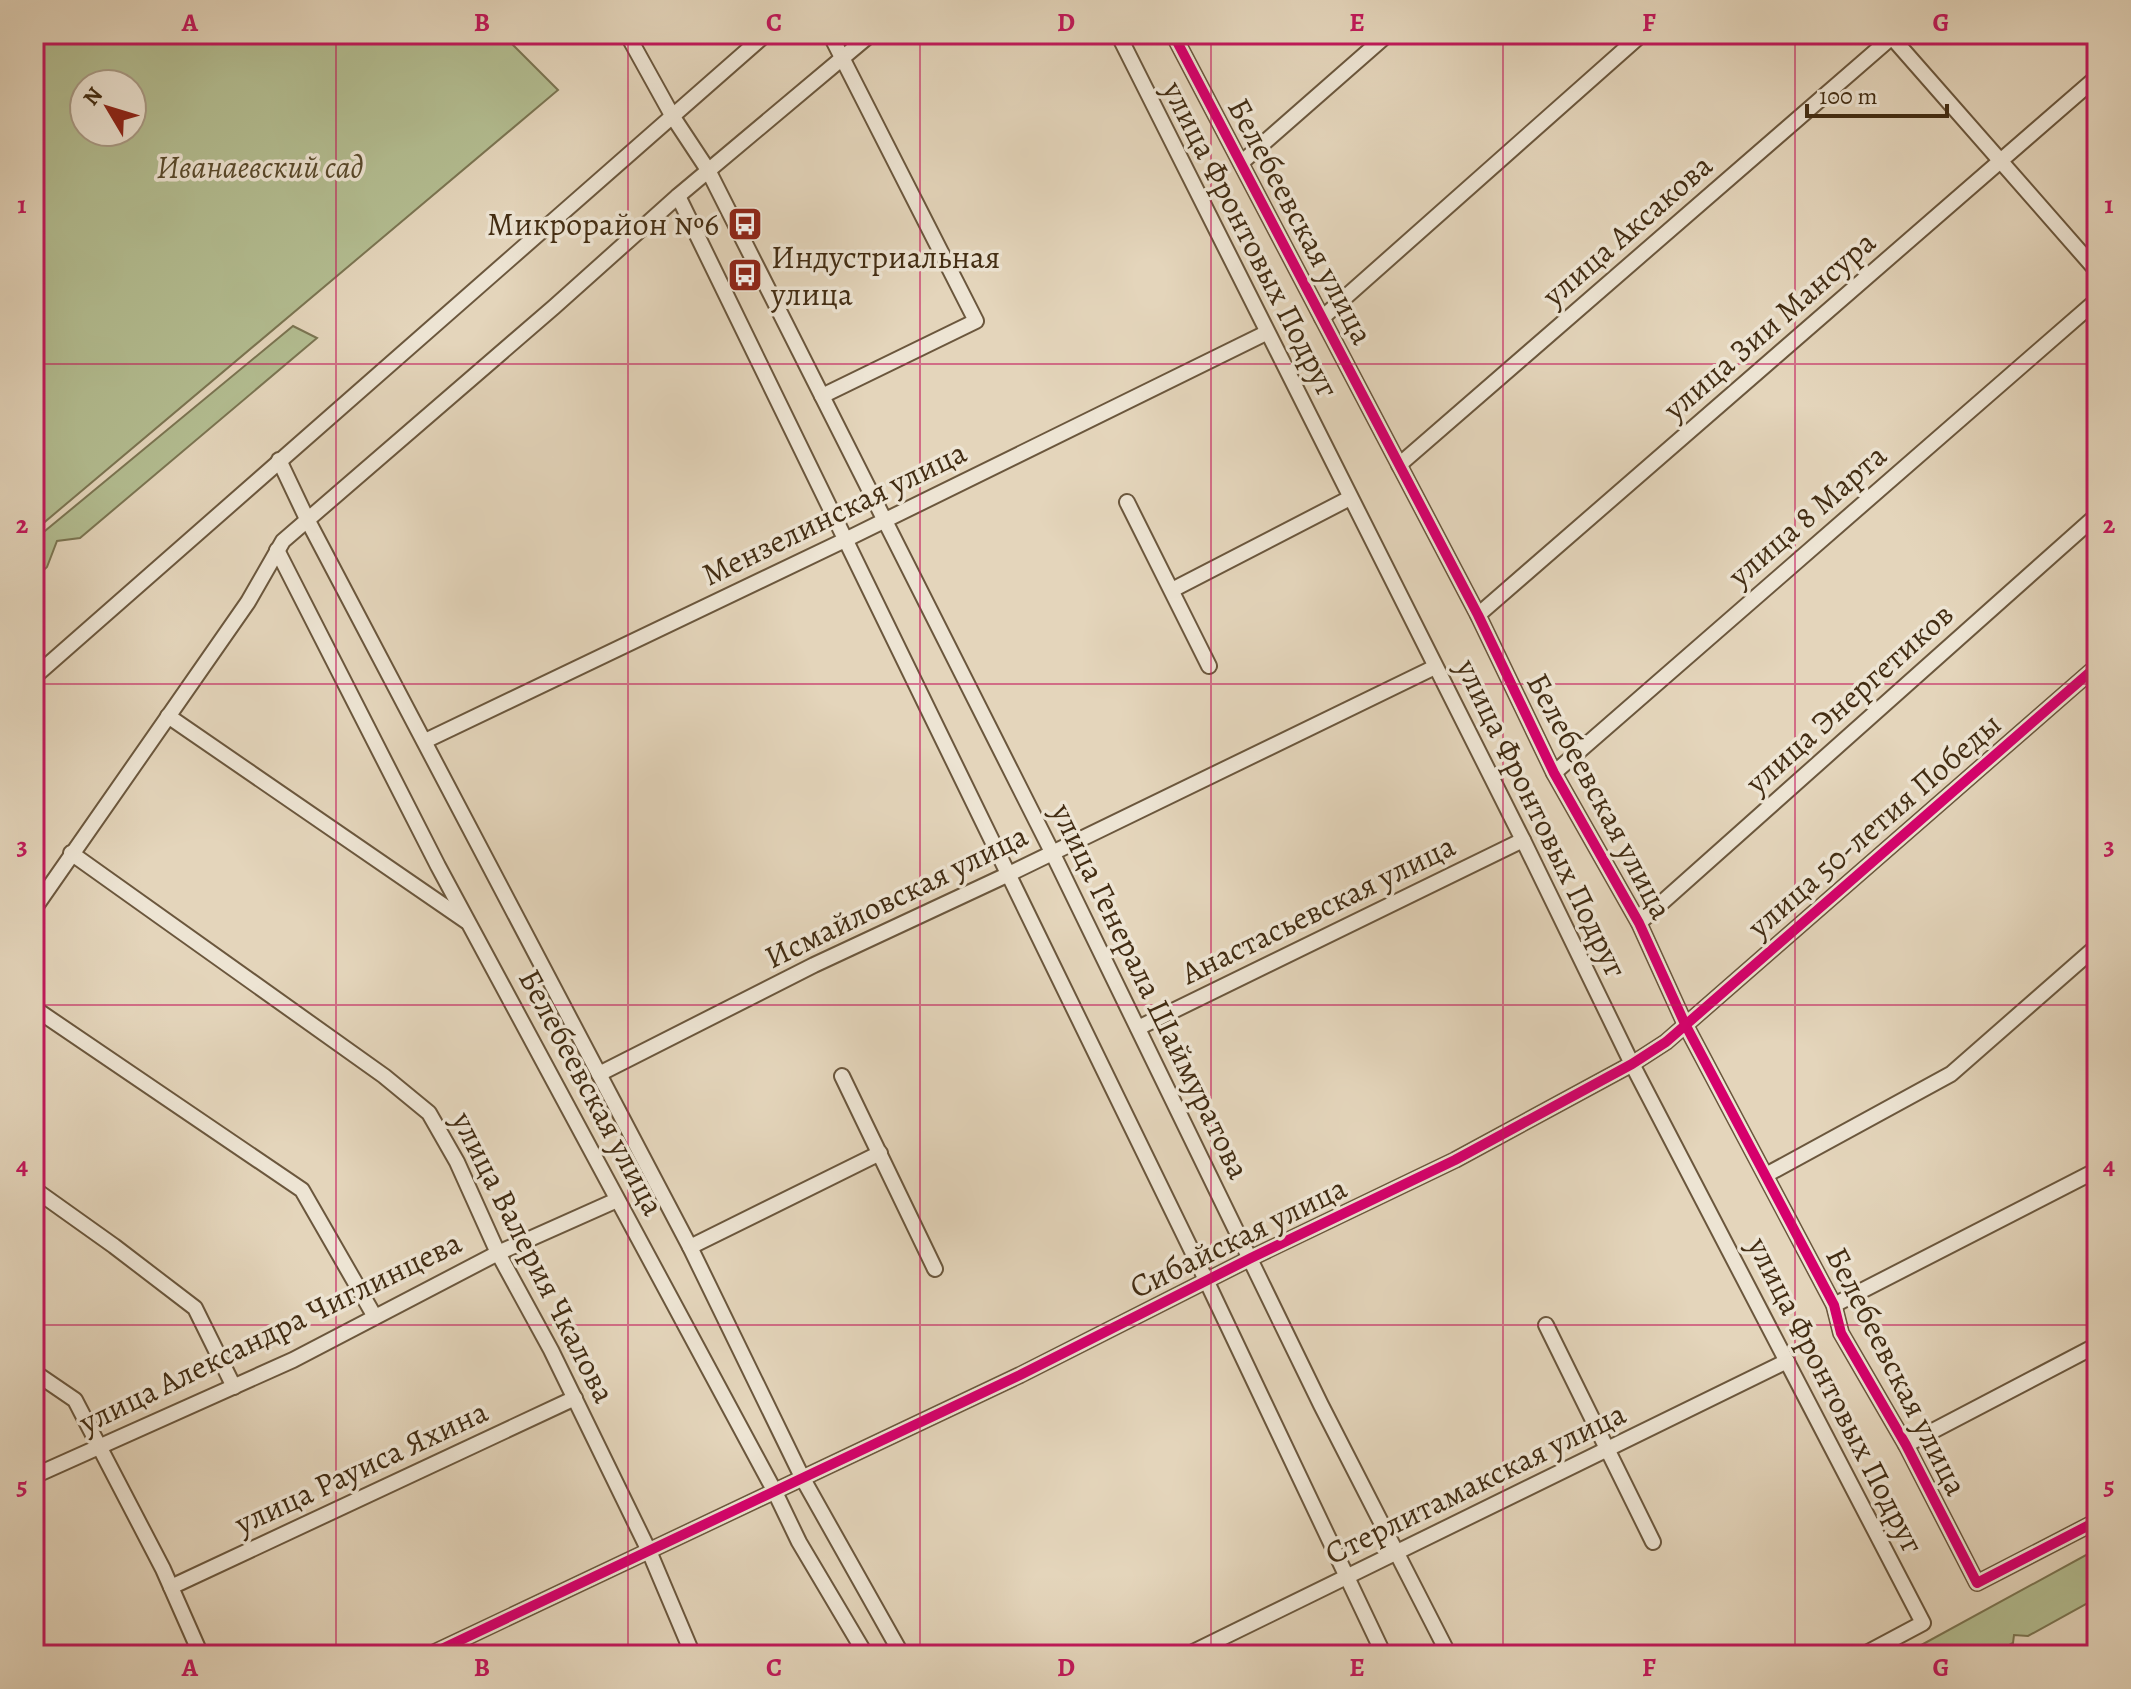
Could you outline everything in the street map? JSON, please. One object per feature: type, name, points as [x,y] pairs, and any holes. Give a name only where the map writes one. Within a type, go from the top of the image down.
[{"type":"street","name":"улица Генерала Шаймуратова","points":[[627,34],[673,117],[708,170],[1052,852],[1321,1405],[1449,1655]]},
{"type":"street","points":[[34,677],[766,34]]},
{"type":"street","points":[[822,396],[976,321],[830,34]]},
{"type":"street","points":[[34,909],[248,602],[283,541],[708,170],[844,60],[871,34]]},
{"type":"street","name":"улица Фронтовых Подруг","points":[[1118,34],[1523,840],[1632,1064],[1923,1623],[1863,1655]]},
{"type":"street","name":"Белебеевская улица","points":[[1173,34],[1478,615],[1554,773],[1639,923],[1685,1024],[1834,1305],[1841,1333],[1906,1445],[1977,1583],[2097,1521]]},
{"type":"street","points":[[1241,163],[1388,34]]},
{"type":"street","points":[[1322,318],[1642,34]]},
{"type":"street","points":[[1890,35],[2097,271]]},
{"type":"street","name":"улица Аксакова","points":[[1399,465],[1890,35]]},
{"type":"street","name":"улица Зии Мансура","points":[[1478,615],[2097,77]]},
{"type":"street","points":[[678,196],[1207,1282],[1384,1655]]},
{"type":"street","name":"улица 8 Марта","points":[[1554,773],[2097,300]]},
{"type":"street","name":"Мензелинская улица","points":[[425,741],[845,540],[1266,333]]},
{"type":"street","name":"Белебеевская улица","points":[[279,460],[307,519],[690,1247],[803,1479],[902,1655]]},
{"type":"street","points":[[1172,590],[1350,498]]},
{"type":"street","points":[[1127,502],[1209,666]]},
{"type":"street","name":"улица Энергетиков","points":[[1639,923],[2097,515]]},
{"type":"street","name":"Белебеевская улица","points":[[277,550],[469,923],[774,1490],[799,1542],[866,1655]]},
{"type":"street","name":"улица 50-летия Победы","points":[[1685,1024],[2097,666]]},
{"type":"street","name":"Исмайловская улица","points":[[599,1074],[814,965],[1435,667]]},
{"type":"street","points":[[168,716],[469,923]]},
{"type":"street","name":"Анастасьевская улица","points":[[1138,1028],[1523,840]]},
{"type":"street","name":"улица Валерия Чкалова","points":[[71,853],[384,1076],[429,1113],[457,1162],[498,1253],[575,1398],[649,1551],[693,1655]]},
{"type":"street","points":[[1766,1175],[1951,1074],[2097,946]]},
{"type":"street","points":[[34,1008],[302,1190],[375,1317]]},
{"type":"street","name":"Сибайская улица","points":[[429,1655],[1020,1375],[1251,1258],[1455,1160],[1632,1064],[1666,1042],[1685,1024]]},
{"type":"street","points":[[842,1076],[935,1269]]},
{"type":"street","points":[[690,1247],[880,1153]]},
{"type":"street","points":[[1834,1305],[2097,1170]]},
{"type":"street","points":[[34,1189],[195,1308],[234,1387]]},
{"type":"street","name":"улица Александра Чиглинцева","points":[[34,1476],[234,1387],[498,1253],[617,1200]]},
{"type":"street","points":[[1546,1325],[1653,1542]]},
{"type":"street","points":[[1906,1445],[2097,1345]]},
{"type":"street","name":"Стерлитамакская улица","points":[[1187,1655],[1787,1361]]},
{"type":"street","points":[[34,1372],[75,1400],[171,1587],[201,1655]]},
{"type":"street","name":"улица Рауиса Яхина","points":[[171,1587],[575,1398]]},
{"type":"green space","name":"Иванаевский сад","points":[[34,34],[502,34],[558,90],[34,531]]},
{"type":"green space","points":[[293,326],[317,338],[80,538],[57,541],[47,567],[34,579],[34,540]]},
{"type":"green space","points":[[2097,1549],[2097,1598],[2028,1636],[2014,1635],[2013,1643],[1990,1655],[1903,1655]]},
{"type":"cycle path","points":[[1173,34],[1478,615],[1554,773],[1639,923],[1685,1024],[1834,1305],[1841,1333],[1906,1445],[1977,1583],[2097,1521]]},
{"type":"cycle path","points":[[429,1655],[1020,1375],[1251,1258],[1455,1160],[1632,1064],[1666,1042],[2097,666]]},
{"type":"place","name":"Микрорайон №6","points":[[745,224]]},
{"type":"place","name":"Индустриальная улица","points":[[745,275]]}]
